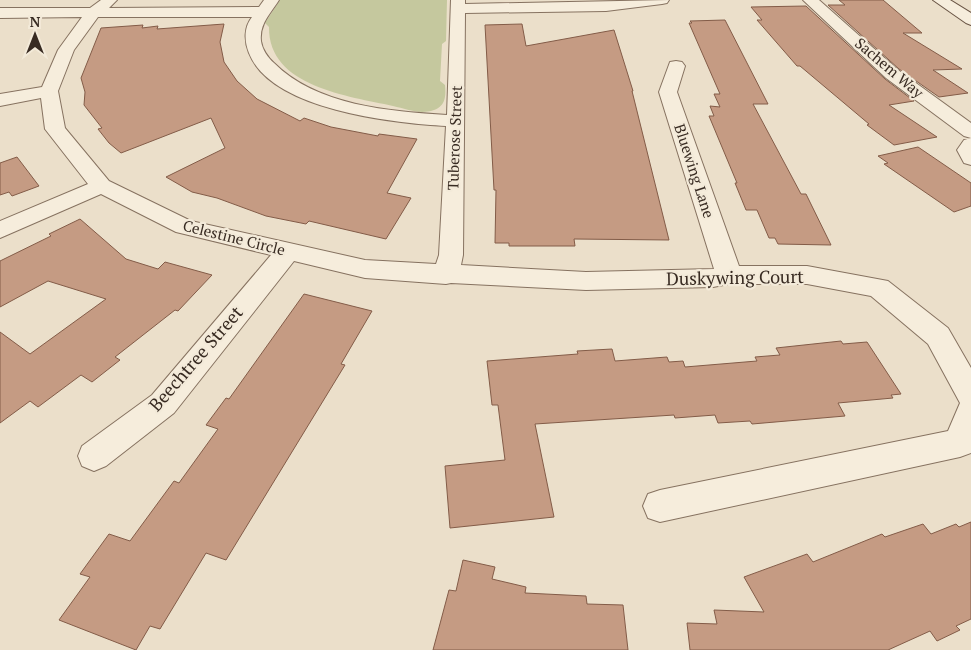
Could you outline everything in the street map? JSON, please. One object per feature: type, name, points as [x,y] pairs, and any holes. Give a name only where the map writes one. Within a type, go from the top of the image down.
[{"type":"street","points":[[458,5],[606,7],[662,0]]},
{"type":"street","name":"Sachem Way","points":[[810,0],[892,74],[971,132]]},
{"type":"street","points":[[940,0],[971,20]]},
{"type":"street","name":"Tuberose Street","points":[[446,274],[451,255],[458,5]]},
{"type":"street","points":[[0,14],[101,6],[266,6],[251,37],[255,54],[269,70],[288,84],[316,97],[359,110],[411,119],[456,121]]},
{"type":"street","points":[[0,100],[49,91],[66,50],[101,6]]},
{"type":"street","name":"Bluewing Lane","points":[[676,66],[668,92],[729,275]]},
{"type":"street","name":"Celestine Circle","points":[[49,91],[54,129],[101,186],[184,227],[365,269],[446,274]]},
{"type":"street","points":[[971,144],[967,150],[971,159]]},
{"type":"street","points":[[0,230],[101,186]]},
{"type":"street","name":"Beechtree Street","points":[[94,456],[163,404],[288,252]]},
{"type":"street","name":"Duskywing Court","points":[[446,274],[586,281],[713,278],[729,275],[807,275],[879,288],[938,336],[971,395]]},
{"type":"street","points":[[660,506],[960,442],[971,412]]},
{"type":"green space","points":[[280,0],[447,0],[446,41],[442,44],[440,81],[445,85],[443,103],[434,110],[413,111],[334,92],[296,76],[282,63],[272,47],[269,27],[265,23]]},
{"type":"building","points":[[839,0],[883,0],[922,33],[903,33],[962,69],[933,70],[968,93],[939,97],[899,69],[828,5],[845,5]]},
{"type":"building","points":[[806,6],[885,79],[914,101],[889,105],[937,137],[894,145],[867,125],[869,124],[800,66],[797,66],[757,20],[762,20],[751,7]]},
{"type":"building","points":[[725,20],[768,104],[753,104],[801,194],[806,194],[831,245],[778,244],[775,238],[769,238],[757,210],[746,210],[735,183],[737,183],[709,116],[714,116],[710,106],[720,107],[714,94],[720,94],[689,23],[692,23],[690,21]]},
{"type":"building","points":[[224,24],[220,42],[224,62],[237,81],[257,99],[300,121],[304,118],[331,127],[378,136],[379,134],[417,139],[387,193],[411,198],[386,239],[309,221],[306,224],[266,216],[217,198],[192,192],[166,177],[225,148],[211,118],[121,153],[109,143],[98,129],[102,128],[84,105],[85,92],[81,78],[101,28],[143,25],[142,28],[158,26],[157,29]]},
{"type":"building","points":[[522,24],[526,46],[614,30],[633,91],[669,240],[574,239],[575,246],[509,246],[509,243],[495,243],[496,190],[494,190],[485,25]]},
{"type":"building","points":[[918,147],[971,183],[971,206],[954,212],[884,164],[888,163],[878,156]]},
{"type":"building","points":[[17,157],[39,186],[12,196],[9,192],[0,195],[0,163]]},
{"type":"building","points":[[80,219],[126,259],[158,269],[165,262],[212,275],[178,311],[175,310],[115,357],[120,360],[92,382],[81,375],[38,407],[30,401],[0,423],[0,332],[30,354],[106,299],[48,281],[0,307],[0,261],[51,236],[49,234]]},
{"type":"building","points":[[304,294],[372,311],[341,364],[345,365],[226,560],[206,553],[160,629],[150,626],[136,650],[59,620],[90,577],[80,574],[109,534],[130,541],[174,481],[179,483],[218,429],[206,425],[226,398],[229,399]]},
{"type":"building","points":[[841,341],[843,344],[867,342],[901,394],[891,395],[893,398],[838,403],[845,416],[752,424],[750,421],[718,423],[715,415],[675,418],[674,415],[535,424],[554,517],[450,528],[445,466],[505,460],[498,405],[492,405],[487,361],[578,354],[577,351],[612,349],[615,361],[667,357],[669,362],[683,361],[685,367],[757,361],[755,357],[780,355],[776,348]]},
{"type":"building","points":[[971,522],[971,619],[956,626],[960,630],[937,641],[930,631],[888,650],[690,650],[687,623],[717,624],[714,610],[764,612],[744,577],[807,554],[813,562],[882,534],[885,537],[923,524],[931,534],[956,524],[959,527]]},
{"type":"building","points":[[463,560],[495,567],[492,579],[526,587],[525,593],[586,596],[587,604],[623,605],[628,650],[433,650],[449,590],[456,591]]}]
